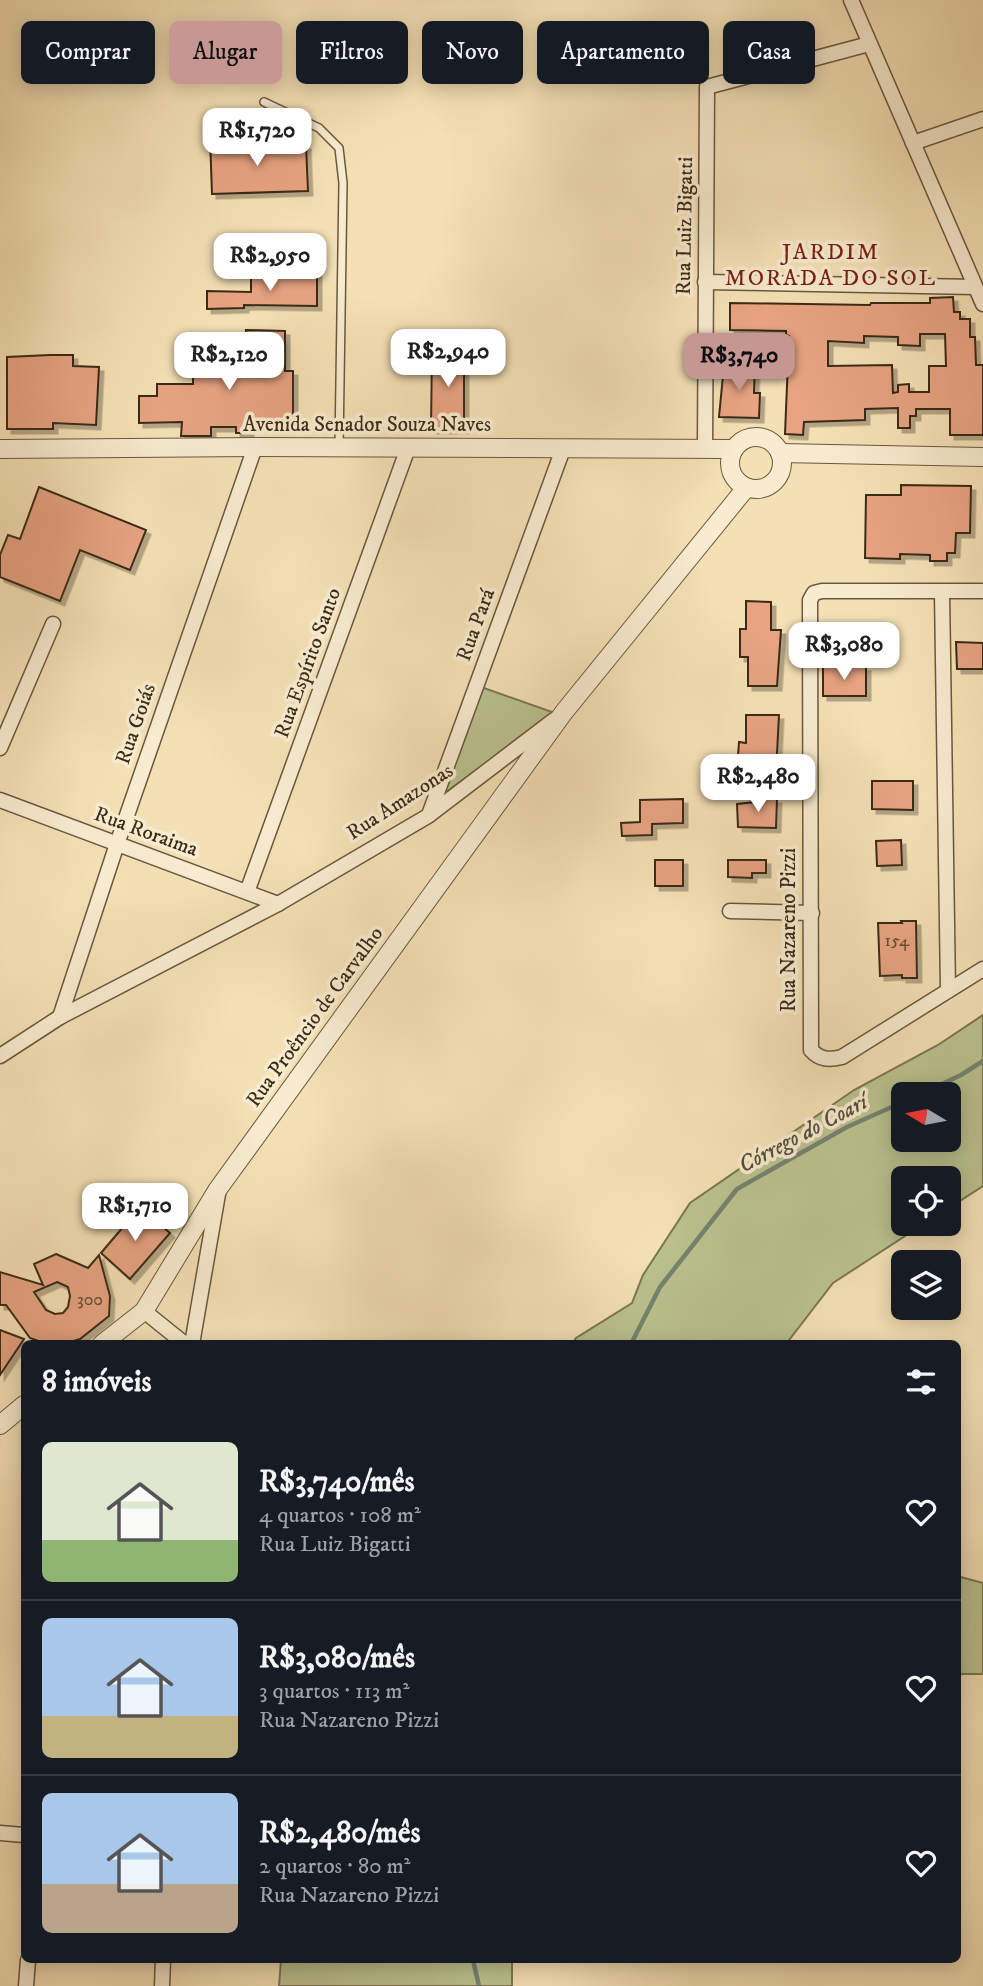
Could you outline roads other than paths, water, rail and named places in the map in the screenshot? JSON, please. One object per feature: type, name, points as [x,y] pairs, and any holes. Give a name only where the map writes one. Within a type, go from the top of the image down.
[{"type":"street","points":[[851,0],[983,304]]},
{"type":"street","name":"Rua Luiz Bigatti","points":[[705,449],[707,87],[869,44]]},
{"type":"street","points":[[913,143],[983,119]]},
{"type":"street","points":[[705,282],[975,287]]},
{"type":"street","points":[[761,437],[773,443],[780,453],[782,470],[772,485],[755,490],[746,488],[731,471],[734,449],[749,438],[761,437]]},
{"type":"street","name":"Rua Goiás","points":[[60,1017],[255,447]]},
{"type":"street","name":"Rua Espírito Santo","points":[[247,892],[408,448]]},
{"type":"street","name":"Avenida Senador Souza Naves","points":[[0,449],[734,449]]},
{"type":"street","name":"Rua Pará","points":[[428,816],[564,449]]},
{"type":"street","points":[[780,453],[983,457]]},
{"type":"street","name":"Rua Amazonas","points":[[0,1056],[60,1017],[278,904],[428,816],[564,712],[746,488]]},
{"type":"street","points":[[948,990],[942,592],[983,592]]},
{"type":"street","name":"Rua Nazareno Pizzi","points":[[942,592],[814,593],[809,608],[811,1050],[817,1057],[830,1060],[842,1057],[948,990]]},
{"type":"street","points":[[0,748],[54,624]]},
{"type":"street","name":"Rua Proêncio de Carvalho","points":[[107,1340],[144,1311],[218,1189],[564,712]]},
{"type":"street","name":"Rua Roraima","points":[[0,800],[278,904]]},
{"type":"street","points":[[730,911],[812,913]]},
{"type":"street","points":[[948,990],[983,969]]},
{"type":"street","points":[[193,1340],[218,1189]]},
{"type":"street","points":[[144,1311],[180,1340]]},
{"type":"street","points":[[0,1424],[21,1407]]},
{"type":"street","points":[[0,1833],[21,1835]]},
{"type":"street","points":[[26,1986],[28,1963]]},
{"type":"street","points":[[162,1986],[163,1963]]},
{"type":"lane","points":[[264,102],[319,128],[339,148],[344,183],[339,447]]},
{"type":"waterway","name":"Córrego do Coarí","points":[[946,1082],[983,1061]]},
{"type":"waterway","name":"Córrego do Coarí","points":[[633,1340],[660,1287],[737,1189],[847,1127],[891,1107]]},
{"type":"waterway","name":"Córrego do Coarí","points":[[474,1963],[479,1986]]},
{"type":"district","name":"JARDIM MORADA DO SOL","points":[[831,265]]}]
